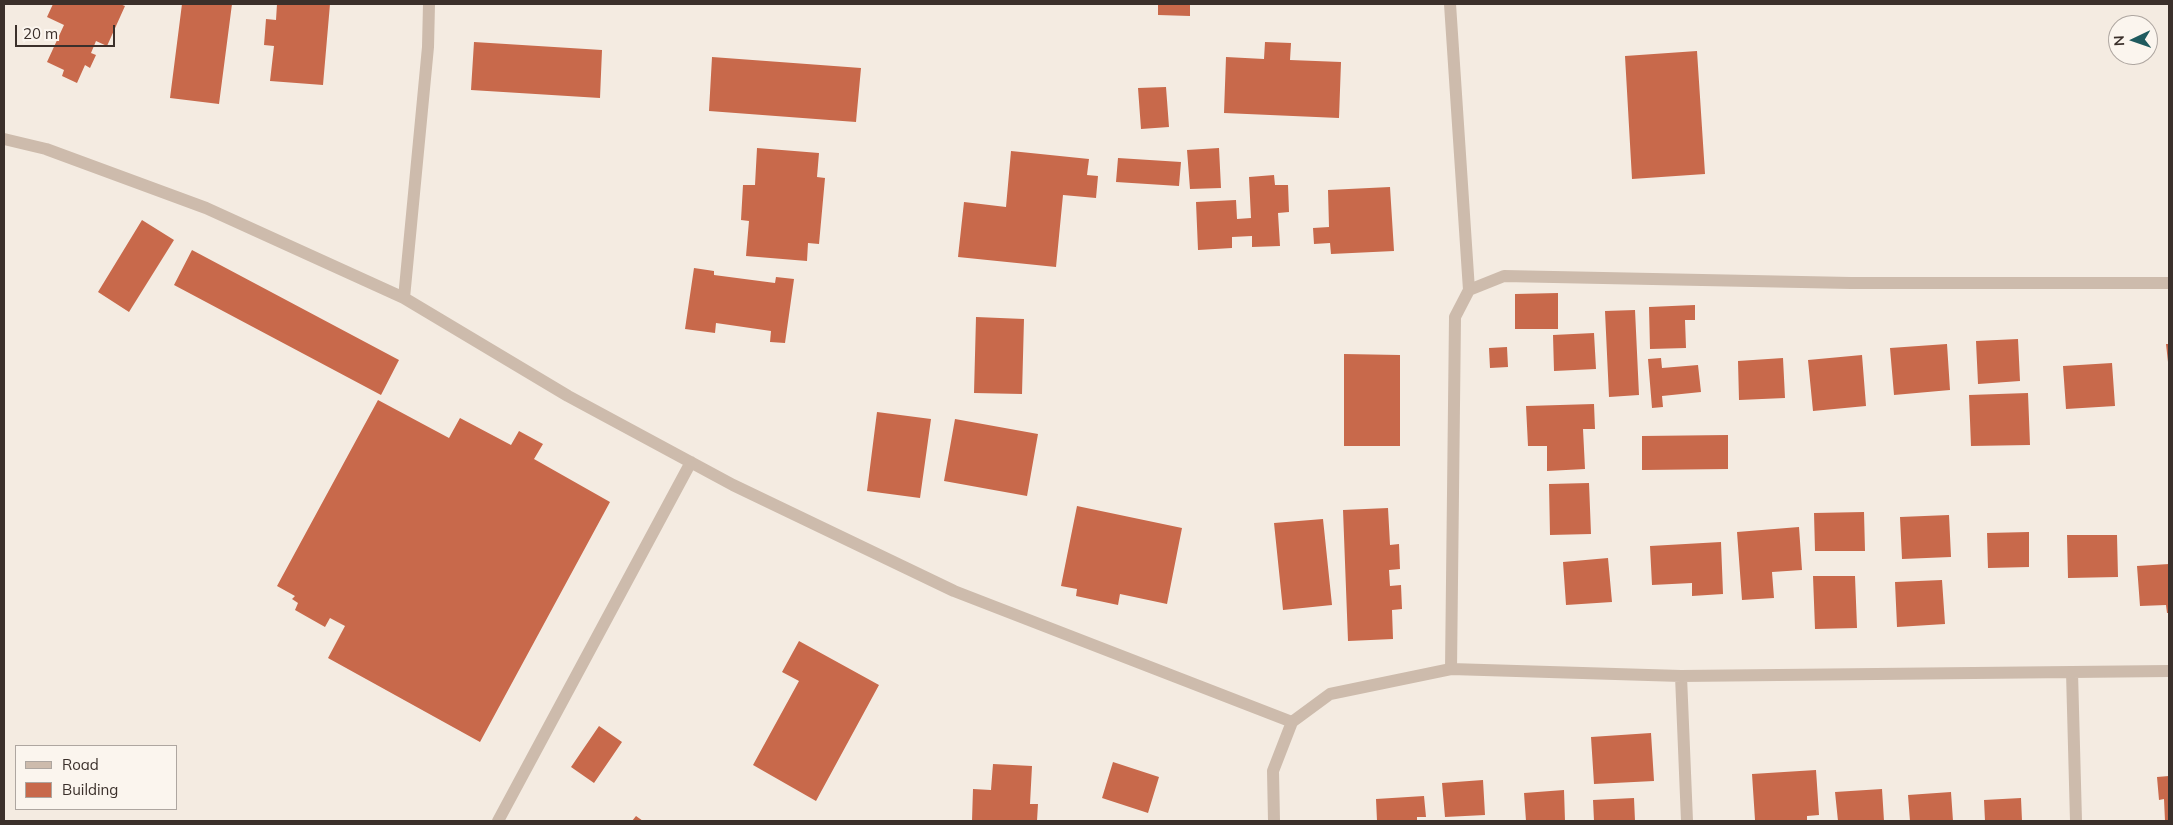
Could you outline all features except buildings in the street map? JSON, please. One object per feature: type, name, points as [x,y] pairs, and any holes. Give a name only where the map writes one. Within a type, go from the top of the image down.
[{"type":"street","points":[[404,298],[428,47],[429,4]]},
{"type":"street","points":[[1450,4],[1469,290],[1454,318],[1451,669]]},
{"type":"street","points":[[4,139],[46,149],[206,208],[404,298],[568,396],[733,486],[954,591],[1292,722]]},
{"type":"street","points":[[1469,290],[1504,276],[1851,283],[2169,283]]},
{"type":"street","points":[[498,821],[691,462]]},
{"type":"street","points":[[1274,821],[1273,771],[1292,722],[1330,694],[1451,669],[1681,676],[2169,671]]},
{"type":"street","points":[[2072,672],[2076,821]]},
{"type":"street","points":[[1681,676],[1687,821]]}]
